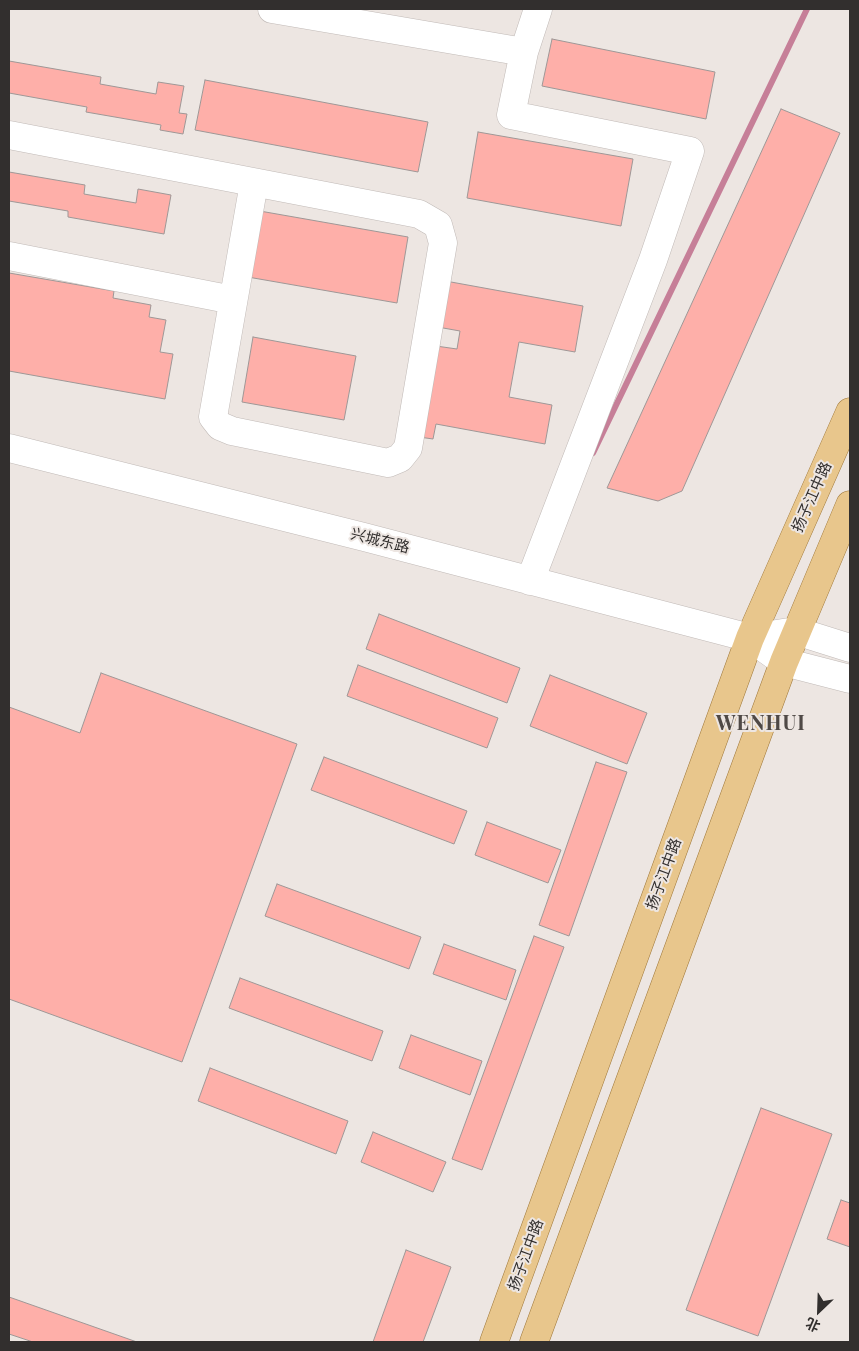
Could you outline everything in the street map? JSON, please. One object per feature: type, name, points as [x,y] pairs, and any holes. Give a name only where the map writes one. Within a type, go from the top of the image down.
[{"type":"main road","name":"扬子江中路","points":[[494,1342],[750,638],[850,412]]},
{"type":"main road","points":[[534,1342],[784,662],[850,504]]},
{"type":"street","points":[[272,9],[524,52]]},
{"type":"street","points":[[530,581],[653,260],[690,151],[511,115],[524,52],[538,9]]},
{"type":"street","points":[[9,135],[419,214],[438,225],[443,243],[408,448],[400,458],[388,463],[232,432],[220,426],[213,417],[254,183]]},
{"type":"street","points":[[9,256],[233,300]]},
{"type":"street","name":"兴城东路","points":[[9,448],[750,638],[784,662],[850,679]]},
{"type":"street","name":"兴城东路","points":[[750,638],[796,631],[850,648]]},
{"type":"building","points":[[552,39],[715,72],[706,119],[542,86]]},
{"type":"building","points":[[9,61],[101,77],[100,84],[156,94],[158,82],[184,86],[179,113],[187,114],[183,134],[160,130],[161,125],[86,112],[87,107],[9,93]]},
{"type":"building","points":[[205,80],[428,122],[418,172],[195,130]]},
{"type":"building","points":[[781,109],[840,133],[682,491],[658,501],[607,488]]},
{"type":"building","points":[[478,132],[633,159],[621,226],[467,198]]},
{"type":"building","points":[[9,172],[85,185],[84,194],[136,203],[138,189],[171,195],[164,234],[68,217],[68,211],[9,201]]},
{"type":"building","points":[[254,210],[408,237],[397,303],[242,276]]},
{"type":"building","points":[[9,273],[114,291],[113,298],[151,305],[149,317],[166,320],[160,352],[173,354],[165,399],[9,371]]},
{"type":"building","points":[[440,280],[583,306],[575,352],[519,342],[509,397],[552,405],[545,444],[436,424],[433,439],[419,437],[436,346],[457,349],[460,331],[432,326]]},
{"type":"building","points":[[253,337],[356,356],[344,420],[242,402]]},
{"type":"building","points":[[379,614],[520,668],[507,703],[366,649]]},
{"type":"building","points":[[358,665],[498,718],[487,748],[347,696]]},
{"type":"building","points":[[101,673],[297,744],[182,1062],[9,999],[9,707],[80,733]]},
{"type":"building","points":[[550,675],[647,713],[627,764],[530,726]]},
{"type":"building","points":[[324,757],[467,811],[454,844],[311,790]]},
{"type":"building","points":[[596,762],[627,772],[569,936],[539,925]]},
{"type":"building","points":[[487,822],[561,850],[548,883],[475,855]]},
{"type":"building","points":[[277,884],[421,937],[409,969],[265,916]]},
{"type":"building","points":[[534,936],[564,947],[482,1170],[452,1159]]},
{"type":"building","points":[[444,944],[516,970],[506,1000],[433,974]]},
{"type":"building","points":[[240,978],[383,1031],[372,1061],[229,1008]]},
{"type":"building","points":[[411,1035],[482,1061],[470,1095],[399,1068]]},
{"type":"building","points":[[210,1068],[348,1121],[336,1154],[198,1101]]},
{"type":"building","points":[[761,1108],[832,1134],[758,1336],[686,1310]]},
{"type":"building","points":[[373,1132],[446,1162],[433,1192],[361,1162]]},
{"type":"building","points":[[841,1200],[850,1203],[850,1247],[827,1239]]},
{"type":"building","points":[[406,1250],[451,1267],[423,1342],[373,1342]]},
{"type":"building","points":[[9,1297],[137,1342],[33,1342],[9,1334]]},
{"type":"waterway","points":[[593,453],[807,9]]},
{"type":"district","name":"WENHUI","points":[[761,724]]}]
